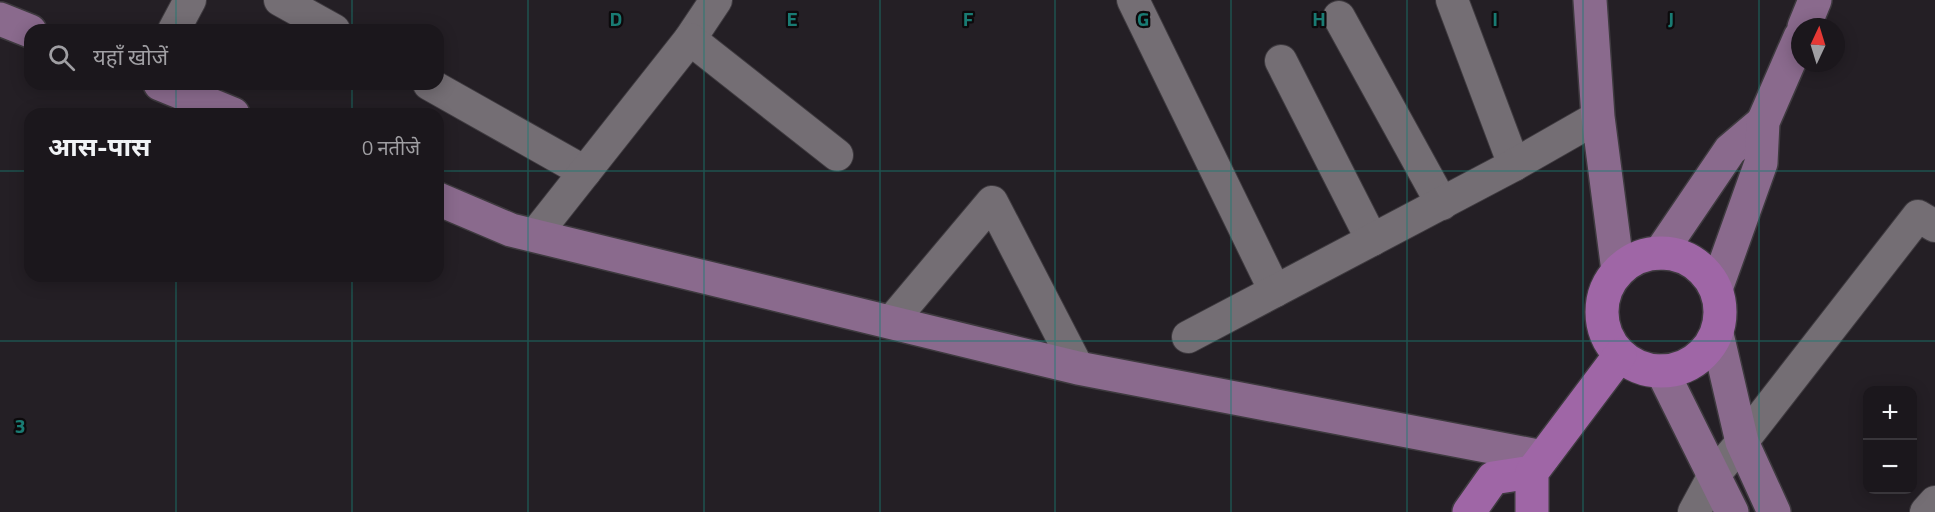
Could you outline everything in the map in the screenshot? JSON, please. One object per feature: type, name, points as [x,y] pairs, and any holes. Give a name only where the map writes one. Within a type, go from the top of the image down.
[{"type":"main road","points":[[1660,253],[1683,257],[1702,269],[1716,289],[1721,311],[1717,334],[1704,354],[1685,366],[1662,371],[1640,368],[1620,355],[1607,336],[1602,313],[1606,291],[1618,271],[1638,258],[1660,253]]},
{"type":"main road","points":[[1532,512],[1538,464],[1620,355]]},
{"type":"main road","points":[[1469,512],[1493,478],[1538,464]]},
{"type":"street","points":[[177,24],[190,0]]},
{"type":"street","points":[[280,0],[323,24]]},
{"type":"street","points":[[535,235],[690,39],[716,0]]},
{"type":"street","points":[[1133,0],[1275,291]]},
{"type":"street","points":[[1452,0],[1514,165]]},
{"type":"street","points":[[1590,0],[1598,117],[1618,271]]},
{"type":"street","points":[[1808,18],[1815,0]]},
{"type":"street","points":[[1339,17],[1442,204]]},
{"type":"street","points":[[0,19],[24,29]]},
{"type":"street","points":[[690,39],[837,155]]},
{"type":"street","points":[[1716,289],[1761,164],[1764,122],[1791,58]]},
{"type":"street","points":[[1281,61],[1372,240]]},
{"type":"street","points":[[174,90],[218,108]]},
{"type":"street","points":[[440,90],[585,172]]},
{"type":"street","points":[[1188,337],[1442,204],[1598,117]]},
{"type":"street","points":[[1660,253],[1730,150],[1764,122]]},
{"type":"street","points":[[444,202],[511,230],[1078,368],[1538,464]]},
{"type":"street","points":[[891,322],[992,202],[1078,368]]},
{"type":"street","points":[[1694,512],[1714,475],[1918,216],[1935,226]]},
{"type":"street","points":[[1717,334],[1742,442],[1774,512]]},
{"type":"street","points":[[1662,371],[1732,512]]},
{"type":"street","points":[[1926,512],[1935,502]]}]
